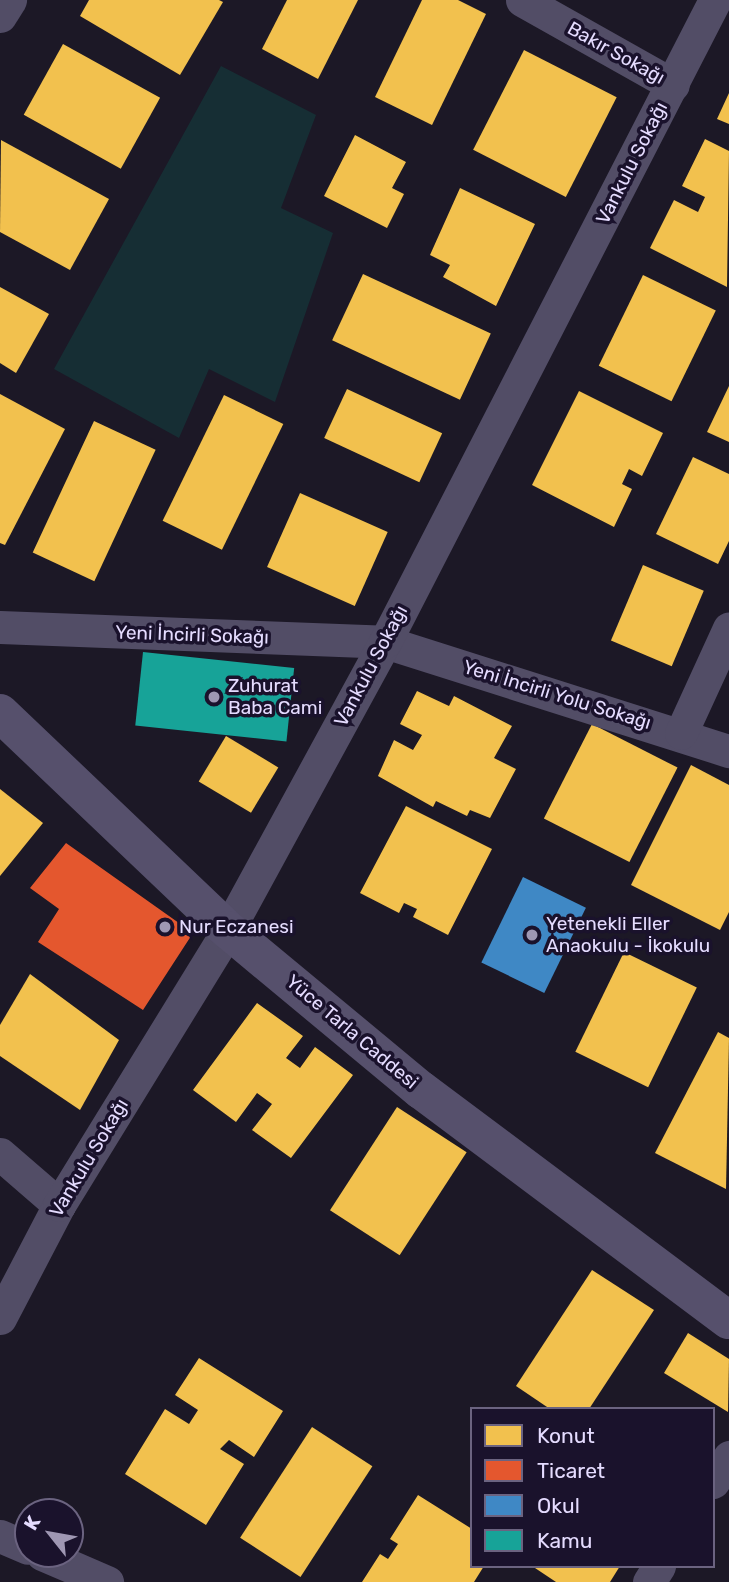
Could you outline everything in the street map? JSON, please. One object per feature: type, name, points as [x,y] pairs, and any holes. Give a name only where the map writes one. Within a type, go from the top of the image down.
[{"type":"main road","name":"Yüce Tarla Caddesi","points":[[0,713],[228,930],[421,1090],[729,1320]]},
{"type":"street","points":[[0,16],[10,0]]},
{"type":"street","name":"Bakır Sokağı","points":[[522,0],[673,85]]},
{"type":"street","name":"Vankulu Sokağı","points":[[0,1318],[59,1205],[228,930],[385,642],[715,0]]},
{"type":"street","name":"Yeni İncirli Sokağı","points":[[0,627],[385,642]]},
{"type":"street","points":[[681,733],[729,628]]},
{"type":"street","name":"Yeni İncirli Yolu Sokağı","points":[[385,642],[681,733],[729,751]]},
{"type":"street","points":[[0,1154],[59,1205]]},
{"type":"street","points":[[715,1479],[729,1457]]},
{"type":"street","points":[[74,1568],[107,1582]]},
{"type":"green space","points":[[221,66],[316,115],[281,208],[333,233],[275,402],[209,369],[179,438],[54,369]]},
{"type":"building: Konut","points":[[89,0],[223,2],[180,75],[80,16]]},
{"type":"building: Konut","points":[[287,0],[358,0],[318,79],[262,49]]},
{"type":"building: Konut","points":[[422,0],[458,0],[486,14],[432,125],[375,97]]},
{"type":"building: Konut","points":[[63,44],[160,98],[121,169],[24,115]]},
{"type":"building: Konut","points":[[524,50],[617,97],[566,197],[473,150]]},
{"type":"building: Konut","points":[[729,93],[729,124],[717,119]]},
{"type":"building: Konut","points":[[355,135],[406,162],[392,188],[404,194],[387,228],[324,196]]},
{"type":"building: Konut","points":[[705,139],[729,151],[727,287],[650,248],[674,200],[698,212],[705,197],[682,186]]},
{"type":"building: Konut","points":[[1,140],[109,199],[70,270],[0,232]]},
{"type":"building: Konut","points":[[460,188],[535,224],[496,306],[443,277],[450,265],[430,255]]},
{"type":"building: Konut","points":[[363,274],[491,334],[460,400],[332,340]]},
{"type":"building: Konut","points":[[643,275],[716,311],[672,401],[599,366]]},
{"type":"building: Konut","points":[[0,287],[49,314],[16,373],[0,363]]},
{"type":"building: Konut","points":[[729,386],[729,442],[707,432]]},
{"type":"building: Konut","points":[[347,389],[442,433],[419,482],[324,438]]},
{"type":"building: Konut","points":[[579,391],[663,433],[642,476],[629,469],[622,484],[632,489],[614,527],[532,485]]},
{"type":"building: Konut","points":[[0,394],[65,429],[5,545],[0,543]]},
{"type":"building: Konut","points":[[224,395],[283,424],[222,550],[163,521]]},
{"type":"building: Konut","points":[[94,421],[156,450],[94,581],[33,552]]},
{"type":"building: Konut","points":[[693,457],[729,474],[729,541],[718,564],[656,534]]},
{"type":"building: Konut","points":[[300,493],[388,532],[355,606],[267,567]]},
{"type":"building: Konut","points":[[643,565],[704,591],[672,666],[611,640]]},
{"type":"building: Konut","points":[[417,691],[449,706],[454,696],[512,726],[494,758],[516,769],[490,818],[470,810],[467,816],[436,801],[433,807],[378,776],[394,740],[413,750],[422,735],[400,724]]},
{"type":"building: Konut","points":[[592,724],[678,768],[629,862],[544,818]]},
{"type":"building: Konut","points":[[226,736],[278,767],[251,813],[199,781]]},
{"type":"building: Konut","points":[[691,765],[729,785],[729,912],[720,930],[631,885]]},
{"type":"building: Konut","points":[[0,789],[43,823],[0,876]]},
{"type":"building: Konut","points":[[406,806],[492,849],[448,935],[413,917],[417,909],[404,903],[399,913],[360,893]]},
{"type":"building: Konut","points":[[624,952],[697,988],[648,1087],[575,1052]]},
{"type":"building: Konut","points":[[30,974],[119,1040],[80,1110],[0,1056],[0,1025]]},
{"type":"building: Konut","points":[[257,1003],[303,1036],[286,1058],[300,1068],[315,1047],[353,1075],[291,1158],[252,1130],[272,1104],[257,1093],[236,1122],[193,1090]]},
{"type":"building: Konut","points":[[718,1032],[729,1038],[726,1189],[655,1153]]},
{"type":"building: Konut","points":[[397,1107],[467,1152],[400,1255],[330,1210]]},
{"type":"building: Konut","points":[[592,1270],[654,1310],[590,1407],[547,1407],[516,1386]]},
{"type":"building: Konut","points":[[688,1333],[729,1359],[728,1412],[664,1373]]},
{"type":"building: Konut","points":[[199,1358],[283,1411],[254,1457],[229,1440],[220,1449],[244,1464],[206,1525],[125,1474],[165,1409],[189,1424],[198,1410],[175,1395]]},
{"type":"building: Konut","points":[[312,1427],[372,1466],[300,1577],[240,1538]]},
{"type":"building: Konut","points":[[418,1495],[470,1528],[470,1568],[483,1568],[474,1582],[362,1582],[380,1554],[388,1559],[398,1544],[390,1539]]},
{"type":"building: Konut","points":[[535,1568],[619,1568],[610,1582],[556,1582]]},
{"type":"building: Ticaret","points":[[66,843],[193,933],[143,1010],[38,942],[59,909],[30,888]]},
{"type":"building: Okul","points":[[523,877],[586,908],[544,993],[481,962]]},
{"type":"building: Kamu","name":"Zuhurat Baba Cami","points":[[143,652],[294,668],[286,741],[135,726]]},
{"type":"place","name":"Zuhurat Baba Cami","points":[[214,697]]},
{"type":"place","name":"Nur Eczanesi","points":[[165,927]]},
{"type":"place","name":"Yetenekli Eller Anaokulu - İkokulu","points":[[532,935]]}]
